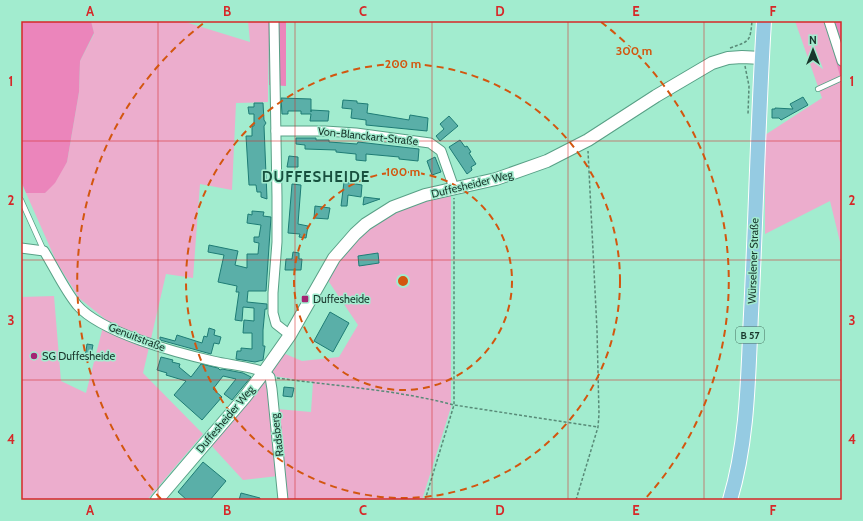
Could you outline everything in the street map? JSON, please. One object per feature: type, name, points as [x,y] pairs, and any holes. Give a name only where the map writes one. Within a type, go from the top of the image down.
[{"type":"main road","name":"Würselener Straße","points":[[730,500],[739,459],[747,398],[764,21]]},
{"type":"street","points":[[274,21],[276,242],[273,313],[276,324],[290,335]]},
{"type":"street","points":[[829,21],[842,61]]},
{"type":"street","name":"Duffesheider Weg","points":[[157,500],[245,397],[267,375],[334,258],[355,234],[380,215],[393,207],[425,195],[496,180],[547,161],[588,140],[656,96],[712,63],[728,58],[762,58]]},
{"type":"street","name":"Von-Blanckart-Straße","points":[[276,131],[325,130],[430,143],[441,151],[454,188]]},
{"type":"street","points":[[21,248],[44,251]]},
{"type":"street","name":"Genuitstraße","points":[[44,251],[60,280],[78,307],[104,324],[121,333],[190,356],[267,375]]},
{"type":"street","name":"Radsberg","points":[[267,375],[283,500]]},
{"type":"lane","points":[[818,89],[842,78]]},
{"type":"lane","points":[[21,200],[44,251]]},
{"type":"path","points":[[726,49],[745,43],[749,39],[752,21]]},
{"type":"path","points":[[745,57],[745,67],[749,86],[748,117]]},
{"type":"path","points":[[576,500],[598,427],[599,414],[599,372],[588,140]]},
{"type":"path","points":[[425,500],[454,406],[454,188]]},
{"type":"path","points":[[267,375],[438,401],[454,406],[598,427]]},
{"type":"shaded area","points":[[21,21],[91,21],[94,33],[80,61],[79,92],[67,162],[55,183],[45,193],[26,193],[21,181]]},
{"type":"shaded area","points":[[91,21],[182,21],[250,42],[248,21],[268,21],[268,102],[236,103],[232,190],[200,184],[193,278],[166,274],[143,373],[203,434],[147,500],[21,500],[21,297],[54,296],[61,381],[86,393],[105,319],[79,298],[57,263],[26,193],[45,193],[67,162],[79,92],[80,61],[94,34]]},
{"type":"shaded area","points":[[268,21],[286,21],[286,86],[269,85]]},
{"type":"shaded area","points":[[795,21],[825,21],[842,80],[842,250],[830,201],[765,234],[765,135],[822,98]]},
{"type":"shaded area","points":[[825,21],[842,21],[842,80],[840,76]]},
{"type":"shaded area","points":[[451,194],[451,407],[422,500],[287,500],[277,409],[311,412],[313,382],[273,376],[273,366],[283,353],[302,361],[339,357],[358,325],[327,279],[346,250],[381,219],[426,199]]},
{"type":"shaded area","points":[[265,381],[268,383],[278,476],[243,480],[209,443]]},
{"type":"building","points":[[803,97],[808,105],[781,120],[779,118],[772,118],[772,109],[793,109],[790,104]]},
{"type":"building","points":[[281,98],[311,99],[311,110],[329,111],[328,121],[310,121],[311,114],[301,114],[301,111],[288,111],[288,114],[282,114]]},
{"type":"building","points":[[343,100],[357,101],[357,103],[368,104],[367,113],[409,120],[410,115],[428,118],[427,131],[366,125],[366,120],[351,118],[352,109],[342,108]]},
{"type":"building","points":[[254,103],[263,103],[264,120],[266,123],[264,126],[267,199],[261,197],[261,192],[257,192],[256,185],[249,185],[246,136],[252,136],[254,114],[249,114],[248,107],[254,107]]},
{"type":"building","points":[[449,116],[458,126],[440,141],[436,136],[444,129],[440,124]]},
{"type":"building","points":[[296,138],[316,138],[316,140],[329,140],[329,142],[357,144],[358,142],[419,149],[418,161],[399,159],[399,157],[366,154],[366,161],[356,160],[356,154],[336,152],[336,150],[305,149],[305,145],[296,144]]},
{"type":"building","points":[[460,140],[471,152],[469,153],[476,164],[471,167],[472,170],[467,174],[449,147]]},
{"type":"building","points":[[289,156],[298,157],[298,167],[287,167]]},
{"type":"building","points":[[435,157],[441,172],[432,175],[427,161]]},
{"type":"building","points":[[344,182],[362,185],[361,197],[348,195],[347,206],[341,206]]},
{"type":"building","points":[[292,184],[301,185],[298,224],[308,226],[306,238],[299,237],[300,234],[288,233]]},
{"type":"building","points":[[364,197],[380,199],[363,205]]},
{"type":"building","points":[[315,206],[330,208],[328,219],[314,218]]},
{"type":"building","points":[[252,211],[264,212],[263,216],[271,217],[266,291],[248,291],[247,302],[267,304],[267,309],[265,309],[263,330],[263,346],[265,346],[263,360],[255,362],[236,359],[237,351],[241,351],[241,348],[252,349],[252,333],[243,333],[244,320],[254,321],[254,308],[243,307],[242,321],[235,320],[239,292],[236,292],[237,286],[218,282],[224,255],[208,252],[209,245],[238,251],[235,265],[247,268],[247,254],[258,254],[259,243],[254,242],[254,237],[259,237],[261,225],[247,223],[248,214],[252,215]]},
{"type":"building","points":[[293,252],[299,253],[299,259],[302,259],[301,270],[285,270],[286,259],[292,259]]},
{"type":"building","points":[[378,253],[379,263],[359,266],[358,256]]},
{"type":"building","points":[[330,312],[349,323],[333,352],[314,341]]},
{"type":"building","points":[[209,328],[215,330],[214,335],[221,337],[219,344],[214,343],[211,354],[160,340],[160,337],[175,341],[177,335],[202,343],[204,336],[207,337]]},
{"type":"building","points":[[87,344],[93,345],[90,359],[85,358]]},
{"type":"building","points":[[161,357],[173,360],[172,362],[180,364],[179,367],[191,377],[201,364],[218,368],[220,370],[222,369],[243,373],[251,377],[232,400],[224,394],[236,379],[223,376],[213,389],[222,397],[202,420],[174,395],[186,381],[166,375],[167,373],[157,370]]},
{"type":"building","points":[[284,387],[294,388],[292,397],[283,396]]},
{"type":"building","points":[[203,462],[226,481],[210,500],[187,500],[178,492]]},
{"type":"building","points":[[241,493],[260,498],[260,500],[239,500]]},
{"type":"place","name":"Duffesheide","points":[[305,299]]},
{"type":"place","name":"SG Duffesheide","points":[[34,356]]},
{"type":"district","name":"DUFFESHEIDE","points":[[316,177]]}]
